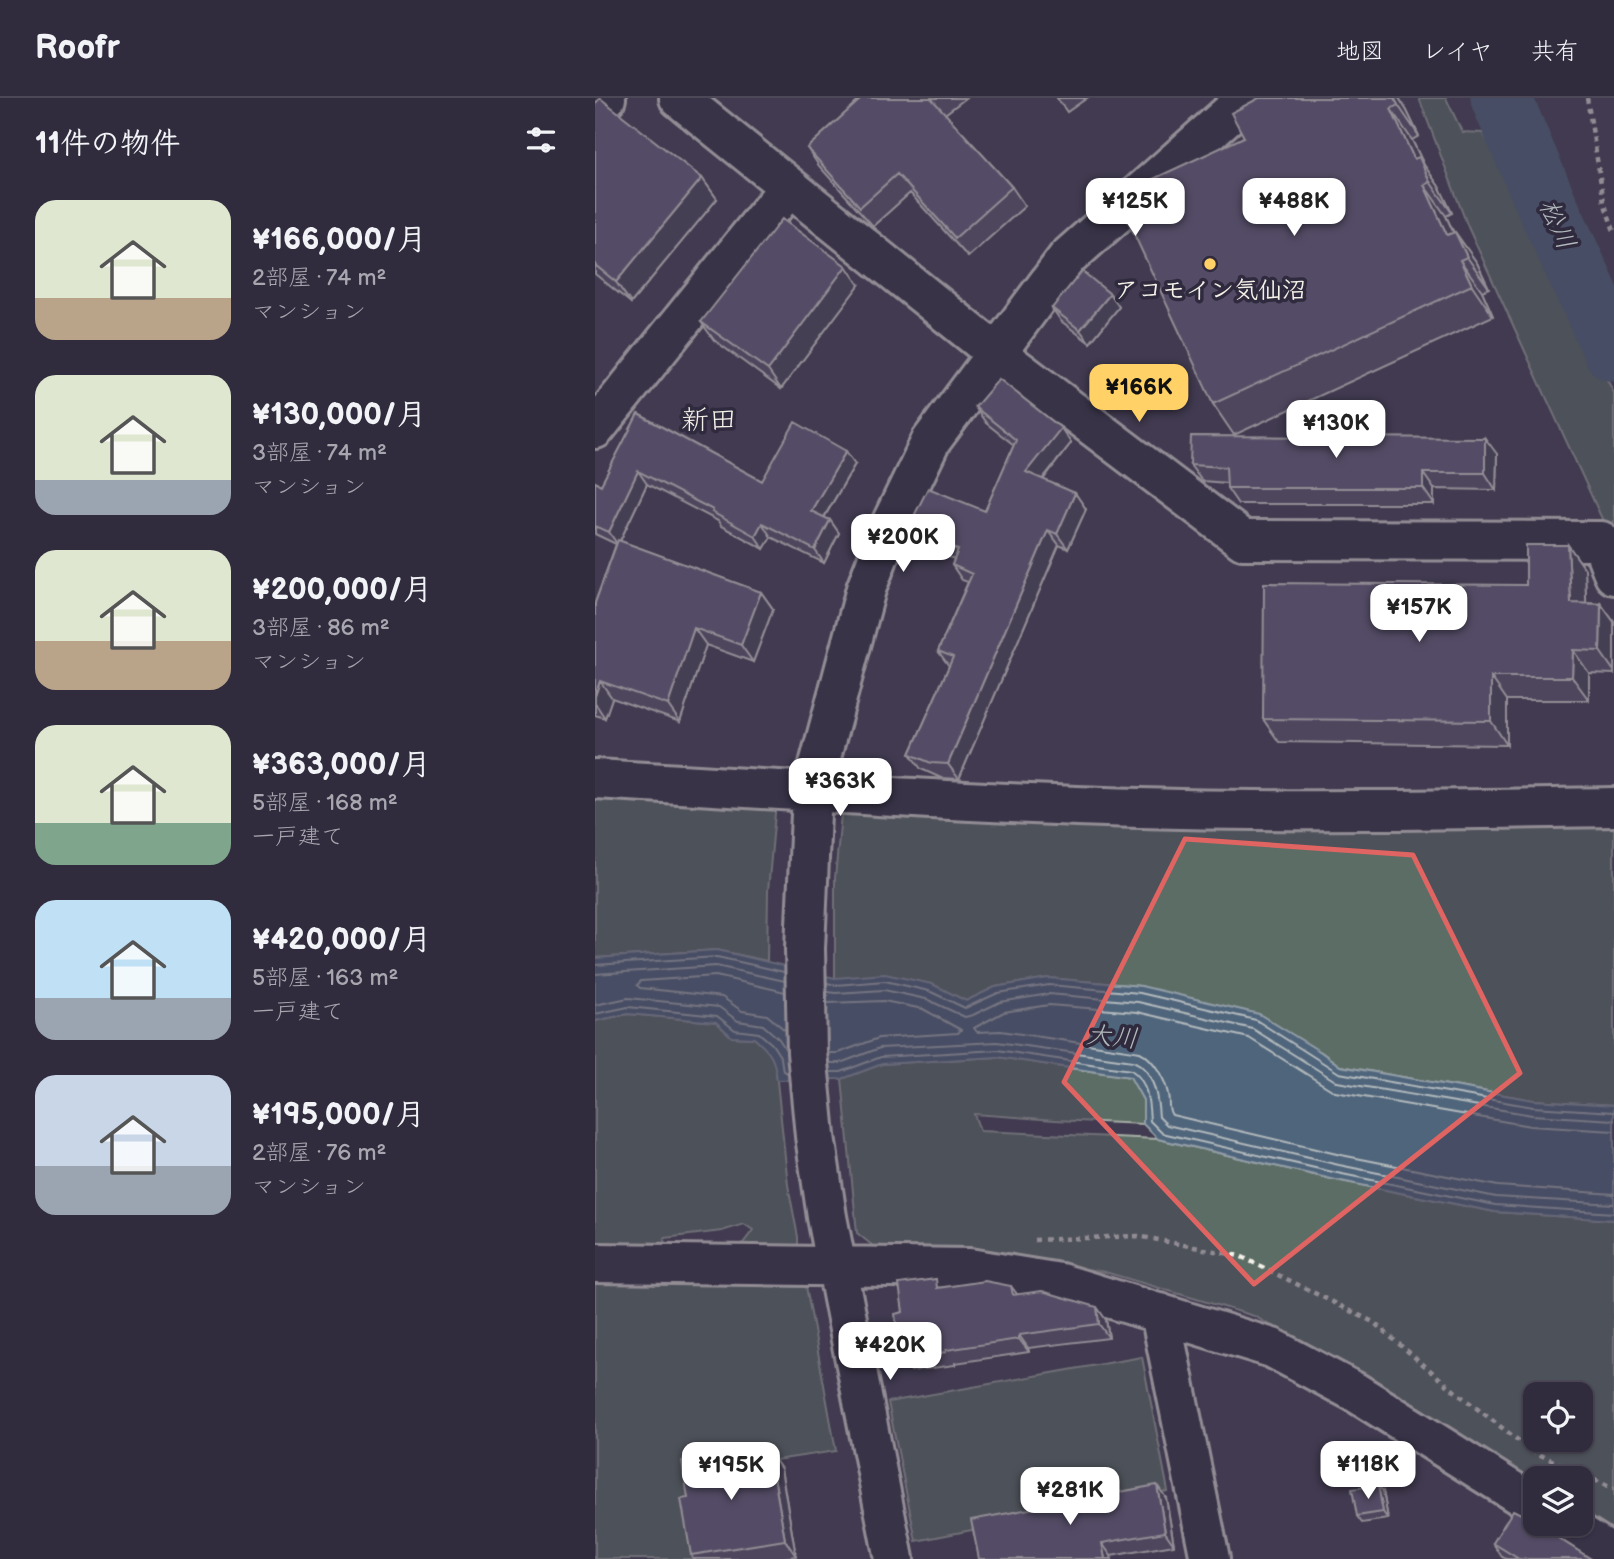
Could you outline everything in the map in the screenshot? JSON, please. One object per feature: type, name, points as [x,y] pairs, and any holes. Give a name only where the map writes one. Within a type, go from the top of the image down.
[{"type":"street","points":[[595,107],[606,98]]},
{"type":"street","points":[[679,98],[997,354],[1243,540],[1601,541],[1614,575]]},
{"type":"street","points":[[894,1559],[836,1266],[815,1136],[807,1052],[805,948],[812,792],[866,589],[891,524],[931,441],[1067,258],[1247,98]]},
{"type":"street","points":[[595,429],[789,187]]},
{"type":"street","points":[[595,779],[1179,809],[1614,807]]},
{"type":"street","points":[[595,1263],[969,1268],[1059,1283],[1272,1348],[1355,1392],[1523,1497]]},
{"type":"street","points":[[1160,1313],[1210,1559]]},
{"type":"street","points":[[1584,1536],[1614,1555]]},
{"type":"path","points":[[1587,98],[1604,202],[1614,231]]},
{"type":"highlighted area","points":[[1185,839],[1413,855],[1520,1073],[1254,1284],[1064,1082]]},
{"type":"green space","points":[[1419,98],[1446,98],[1462,132],[1483,133],[1539,231],[1589,346],[1614,393],[1614,545],[1468,227]]},
{"type":"green space","points":[[595,791],[776,802],[768,891],[767,961],[717,950],[595,958]]},
{"type":"green space","points":[[842,804],[1614,822],[1614,1105],[1533,1100],[1340,1066],[1321,1052],[1141,986],[1048,978],[995,987],[966,1001],[932,984],[835,978],[835,878]]},
{"type":"green space","points":[[628,1014],[716,1022],[732,1037],[754,1038],[767,1049],[775,1062],[798,1250],[741,1246],[753,1230],[744,1224],[722,1231],[665,1238],[662,1254],[595,1253],[595,1021]]},
{"type":"green space","points":[[997,1057],[1131,1077],[1143,1100],[1143,1124],[974,1114],[980,1131],[1158,1139],[1336,1180],[1495,1212],[1614,1220],[1614,1537],[1593,1524],[1593,1466],[1523,1466],[1523,1478],[1395,1395],[1254,1316],[1105,1272],[960,1250],[883,1254],[857,1233],[842,1079],[882,1064]]},
{"type":"green space","points":[[595,1276],[806,1286],[836,1451],[688,1473],[700,1559],[595,1559]]},
{"type":"green space","points":[[1142,1357],[1168,1491],[916,1541],[888,1402]]},
{"type":"water","name":"大川","points":[[717,950],[835,978],[885,974],[932,984],[966,1001],[995,987],[1048,978],[1141,986],[1259,1014],[1340,1066],[1533,1100],[1614,1105],[1614,1220],[1495,1212],[1336,1180],[1158,1139],[1143,1124],[1143,1100],[1130,1077],[997,1057],[882,1064],[842,1079],[777,1080],[773,1061],[754,1038],[732,1037],[716,1022],[628,1014],[595,1021],[595,958]]},
{"type":"building","points":[[600,98],[702,178],[616,282],[595,265],[595,104]]},
{"type":"building","points":[[862,98],[931,98],[1012,187],[955,238],[897,174],[860,207],[807,148]]},
{"type":"building","points":[[1259,98],[1394,98],[1398,105],[1391,109],[1414,159],[1419,157],[1430,182],[1424,185],[1447,235],[1455,232],[1467,257],[1460,260],[1472,285],[1213,404],[1121,206],[1129,202],[1125,192],[1244,137],[1231,113]]},
{"type":"building","points":[[782,219],[846,266],[768,370],[701,322]]},
{"type":"building","points":[[1082,271],[1110,294],[1080,330],[1052,308]]},
{"type":"building","points":[[999,379],[1061,428],[1026,472],[1075,493],[1057,534],[1048,530],[948,764],[931,763],[910,754],[953,657],[938,651],[972,574],[952,565],[958,550],[907,530],[928,488],[985,511],[1016,440],[975,407]]},
{"type":"building","points":[[638,414],[762,481],[795,422],[846,451],[811,511],[830,520],[815,550],[762,523],[755,536],[712,512],[713,510],[638,471],[609,532],[595,526],[595,482],[601,485]]},
{"type":"building","points":[[1191,436],[1485,438],[1485,473],[1423,473],[1423,488],[1227,488],[1226,467],[1190,465]]},
{"type":"building","points":[[618,540],[761,592],[741,645],[694,628],[668,705],[600,681],[595,696],[595,603]]},
{"type":"building","points":[[1526,545],[1568,545],[1571,603],[1601,604],[1600,651],[1573,650],[1572,677],[1491,677],[1491,721],[1263,719],[1264,583],[1526,585]]},
{"type":"building","points":[[936,1279],[937,1288],[985,1281],[1011,1286],[1013,1295],[1042,1291],[1097,1307],[1099,1324],[1019,1335],[1019,1339],[901,1358],[895,1314],[903,1312],[899,1284]]},
{"type":"building","points":[[746,1450],[747,1456],[770,1453],[785,1540],[691,1555],[681,1499],[688,1498],[682,1461]]},
{"type":"building","points":[[1157,1485],[1165,1532],[1102,1543],[1105,1559],[979,1559],[971,1520]]},
{"type":"building","points":[[1378,1485],[1383,1512],[1357,1516],[1352,1489]]},
{"type":"building","points":[[1513,1510],[1523,1515],[1523,1536],[1555,1536],[1591,1559],[1519,1559],[1493,1543]]},
{"type":"waterway","name":"松川","points":[[1501,98],[1614,351]]},
{"type":"place","name":"アコモイン気仙沼","points":[[1210,264]]},
{"type":"district","name":"新田","points":[[709,419]]}]
